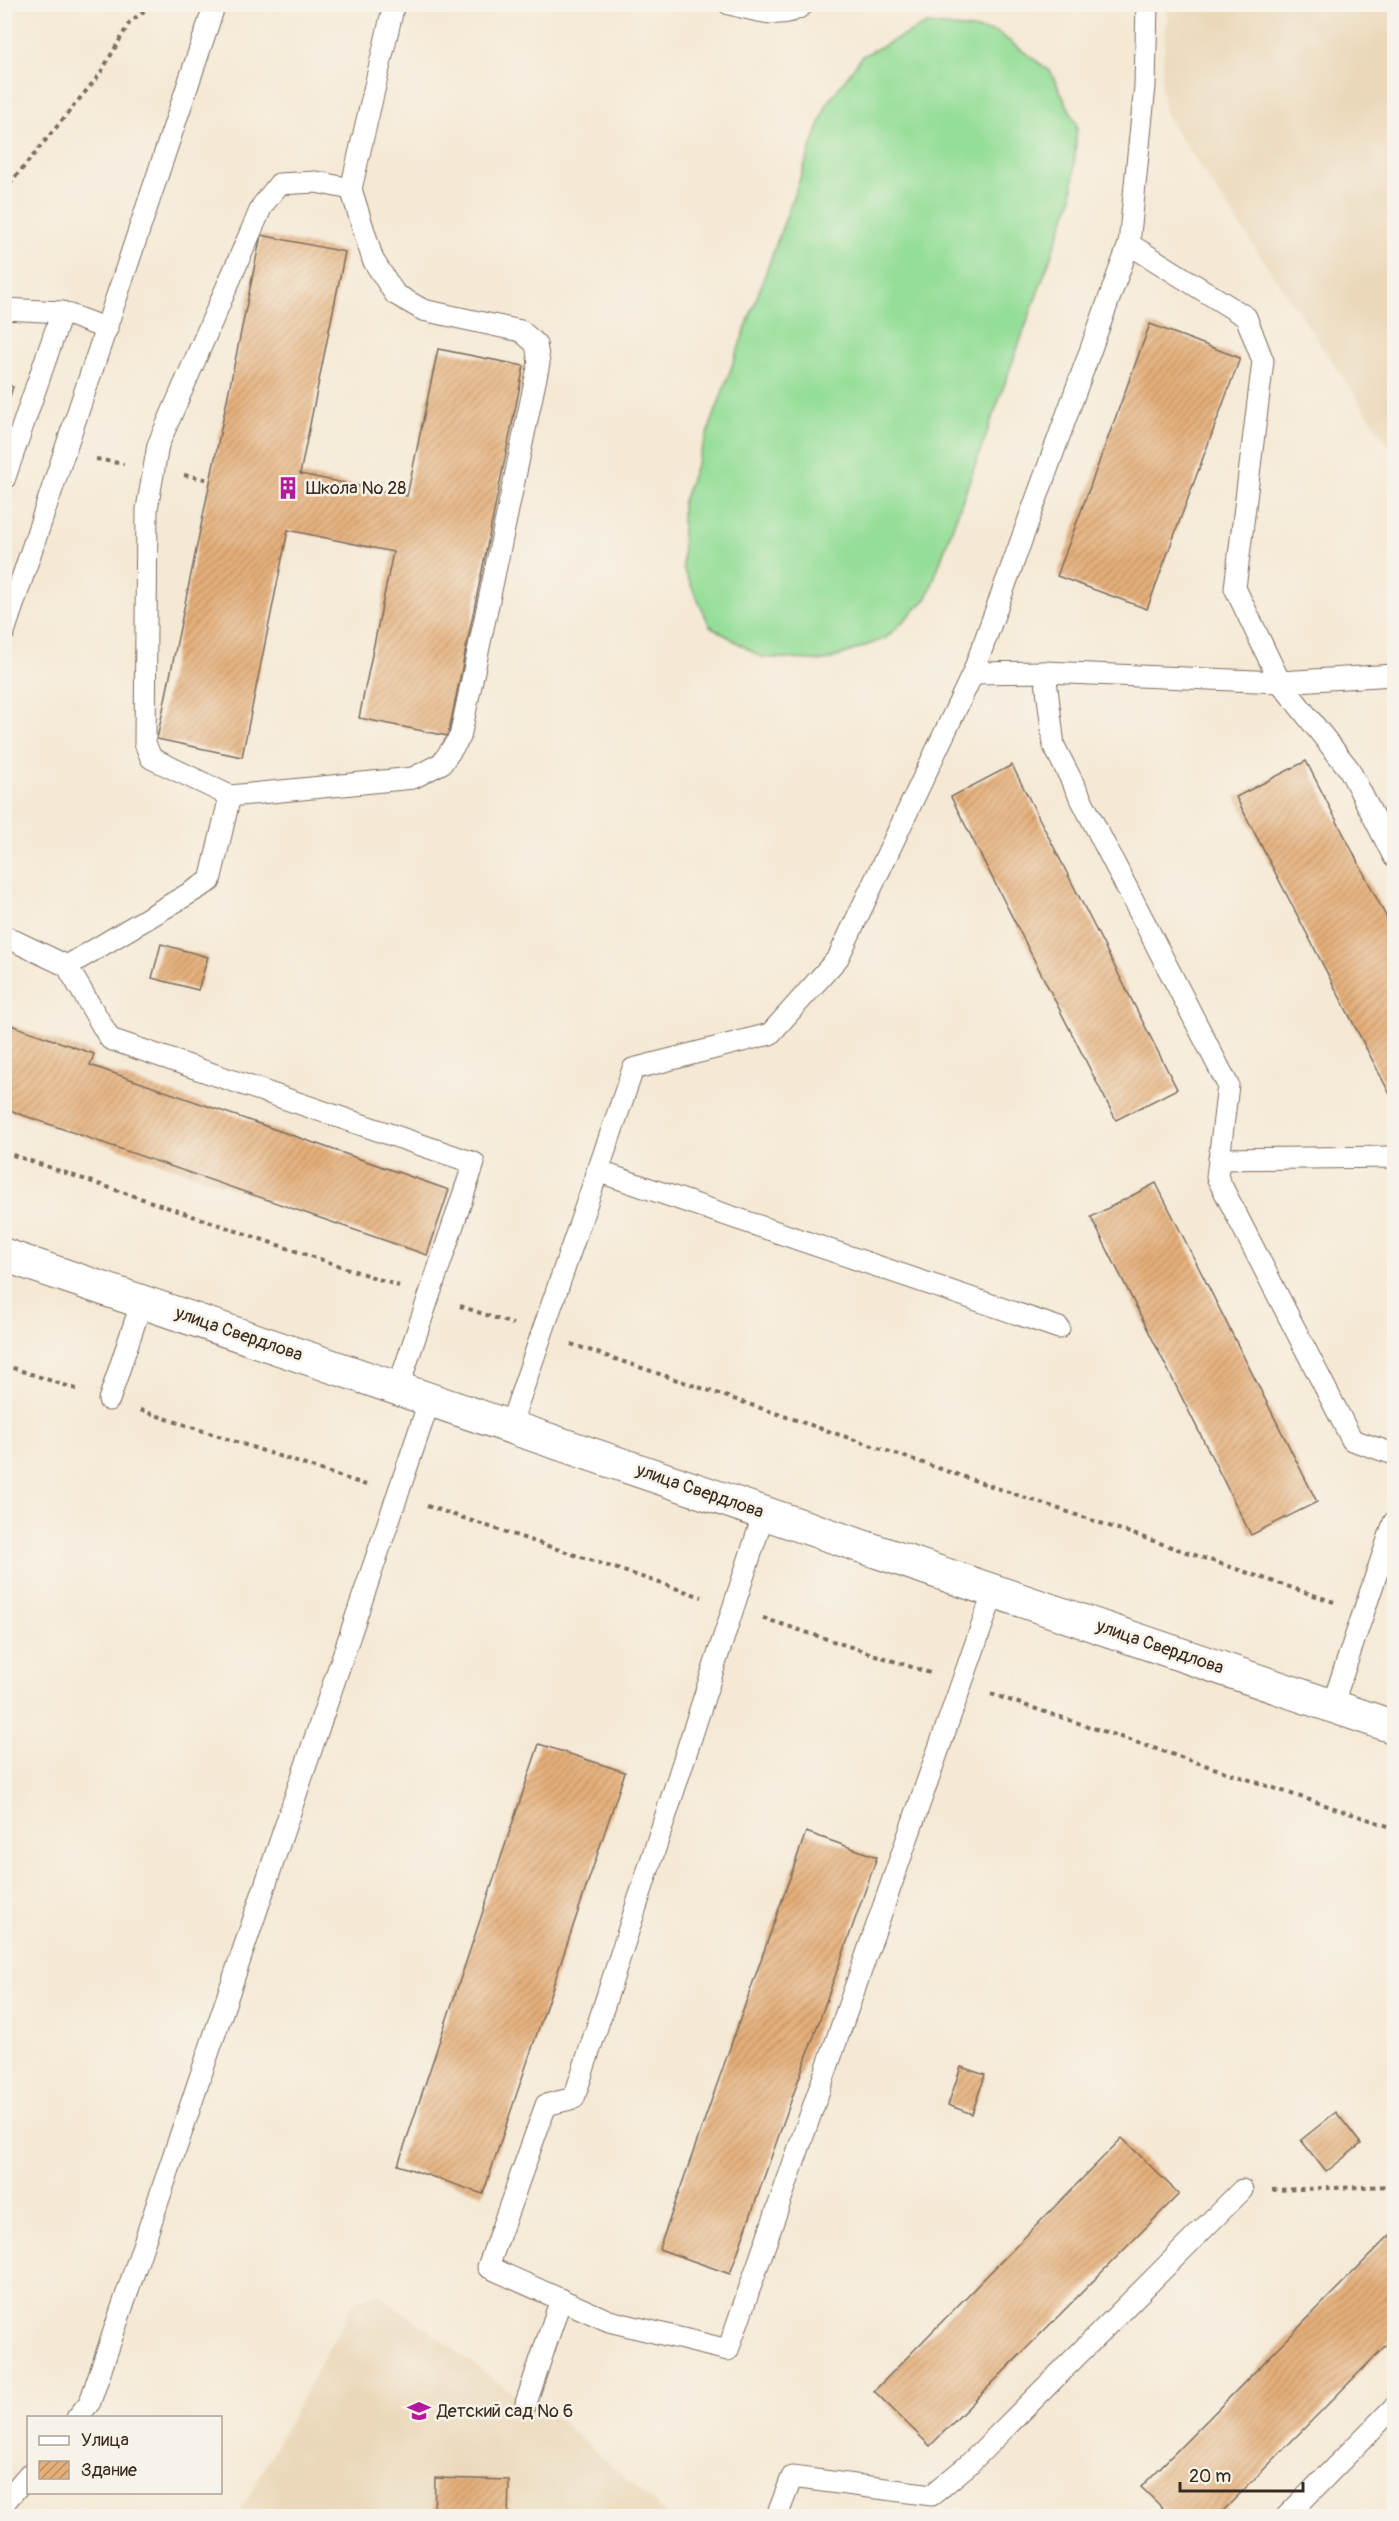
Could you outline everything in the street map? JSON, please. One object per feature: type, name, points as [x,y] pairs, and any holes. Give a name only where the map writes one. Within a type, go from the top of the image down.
[{"type":"main road","name":"улица Свердлова","points":[[4,1254],[1395,1727]]},
{"type":"lane","points":[[4,632],[215,4]]},
{"type":"lane","points":[[351,189],[316,183],[279,184],[262,206],[158,445],[147,509],[145,742],[151,758],[230,796],[413,778],[442,763],[460,737],[539,363],[536,344],[521,332],[423,310],[395,294],[373,260],[351,189],[394,4]]},
{"type":"lane","points":[[729,4],[780,15],[797,10],[804,4]]},
{"type":"lane","points":[[510,1426],[633,1069],[770,1034],[838,958],[974,673],[1129,243],[1146,86],[1147,4]]},
{"type":"lane","points":[[1129,243],[1246,316],[1263,361],[1235,588],[1280,682],[1349,769],[1395,857]]},
{"type":"lane","points":[[4,309],[62,312],[107,330]]},
{"type":"lane","points":[[4,480],[62,312]]},
{"type":"lane","points":[[974,673],[1046,672],[1280,682],[1395,675]]},
{"type":"lane","points":[[1046,672],[1054,746],[1228,1085],[1217,1178],[1352,1440],[1395,1454]]},
{"type":"lane","points":[[67,966],[210,881],[230,796]]},
{"type":"lane","points":[[4,936],[67,966],[110,1039],[474,1163],[398,1388]]},
{"type":"lane","points":[[1219,1159],[1395,1157]]},
{"type":"lane","points":[[597,1171],[1059,1328]]},
{"type":"lane","points":[[109,1400],[142,1301]]},
{"type":"lane","points":[[79,2416],[90,2402],[430,1399]]},
{"type":"lane","points":[[764,1513],[574,2098],[546,2104],[488,2267],[609,2320],[728,2350],[994,1591]]},
{"type":"lane","points":[[1332,1706],[1395,1522]]},
{"type":"lane","points":[[777,2517],[792,2477],[932,2495],[968,2464],[1242,2190]]},
{"type":"lane","points":[[526,2403],[561,2300]]},
{"type":"lane","points":[[1287,2517],[1395,2407]]},
{"type":"lane","points":[[4,2503],[27,2476]]},
{"type":"path","points":[[4,191],[100,74],[130,22],[153,4]]},
{"type":"path","points":[[4,1152],[1364,1612]]},
{"type":"path","points":[[4,1365],[1395,1828]]},
{"type":"path","points":[[1242,2190],[1395,2186]]},
{"type":"shaded area","points":[[1168,5],[1394,5],[1394,453],[1166,116],[1161,88]]},
{"type":"shaded area","name":"Детский сад № 6","points":[[377,2292],[526,2403],[558,2418],[668,2516],[238,2516],[355,2301]]},
{"type":"green space","points":[[927,24],[997,32],[1050,71],[1077,125],[1072,198],[927,598],[886,638],[826,661],[761,657],[710,626],[683,568],[682,504],[827,104],[862,56]]},
{"type":"building","name":"Школа № 28","points":[[261,235],[345,252],[300,474],[407,496],[438,349],[524,366],[448,736],[359,718],[393,552],[288,530],[242,757],[157,739]]},
{"type":"building","points":[[1150,324],[1240,358],[1147,609],[1057,576]]},
{"type":"building","points":[[4,384],[13,387],[5,411],[4,411]]},
{"type":"building","points":[[1306,761],[1394,932],[1394,1097],[1392,1098],[1236,797]]},
{"type":"building","points":[[1012,765],[1177,1089],[1116,1120],[951,797]]},
{"type":"building","points":[[161,944],[208,957],[198,990],[152,978]]},
{"type":"building","points":[[5,1023],[94,1054],[90,1065],[449,1190],[427,1255],[5,1109]]},
{"type":"building","points":[[1156,1183],[1317,1502],[1251,1535],[1091,1217]]},
{"type":"building","points":[[539,1744],[625,1772],[483,2194],[398,2165]]},
{"type":"building","points":[[806,1832],[877,1857],[730,2274],[659,2249]]},
{"type":"building","points":[[961,2067],[985,2075],[972,2114],[948,2105]]},
{"type":"building","points":[[1336,2112],[1361,2144],[1326,2172],[1301,2140]]},
{"type":"building","points":[[1122,2138],[1179,2194],[930,2446],[874,2391]]},
{"type":"building","points":[[1390,2235],[1394,2240],[1394,2337],[1218,2516],[1171,2516],[1141,2487]]},
{"type":"building","points":[[435,2478],[509,2480],[508,2516],[434,2516]]},
{"type":"place","name":"Школа № 28","points":[[288,488]]},
{"type":"place","name":"Детский сад № 6","points":[[419,2411]]}]
